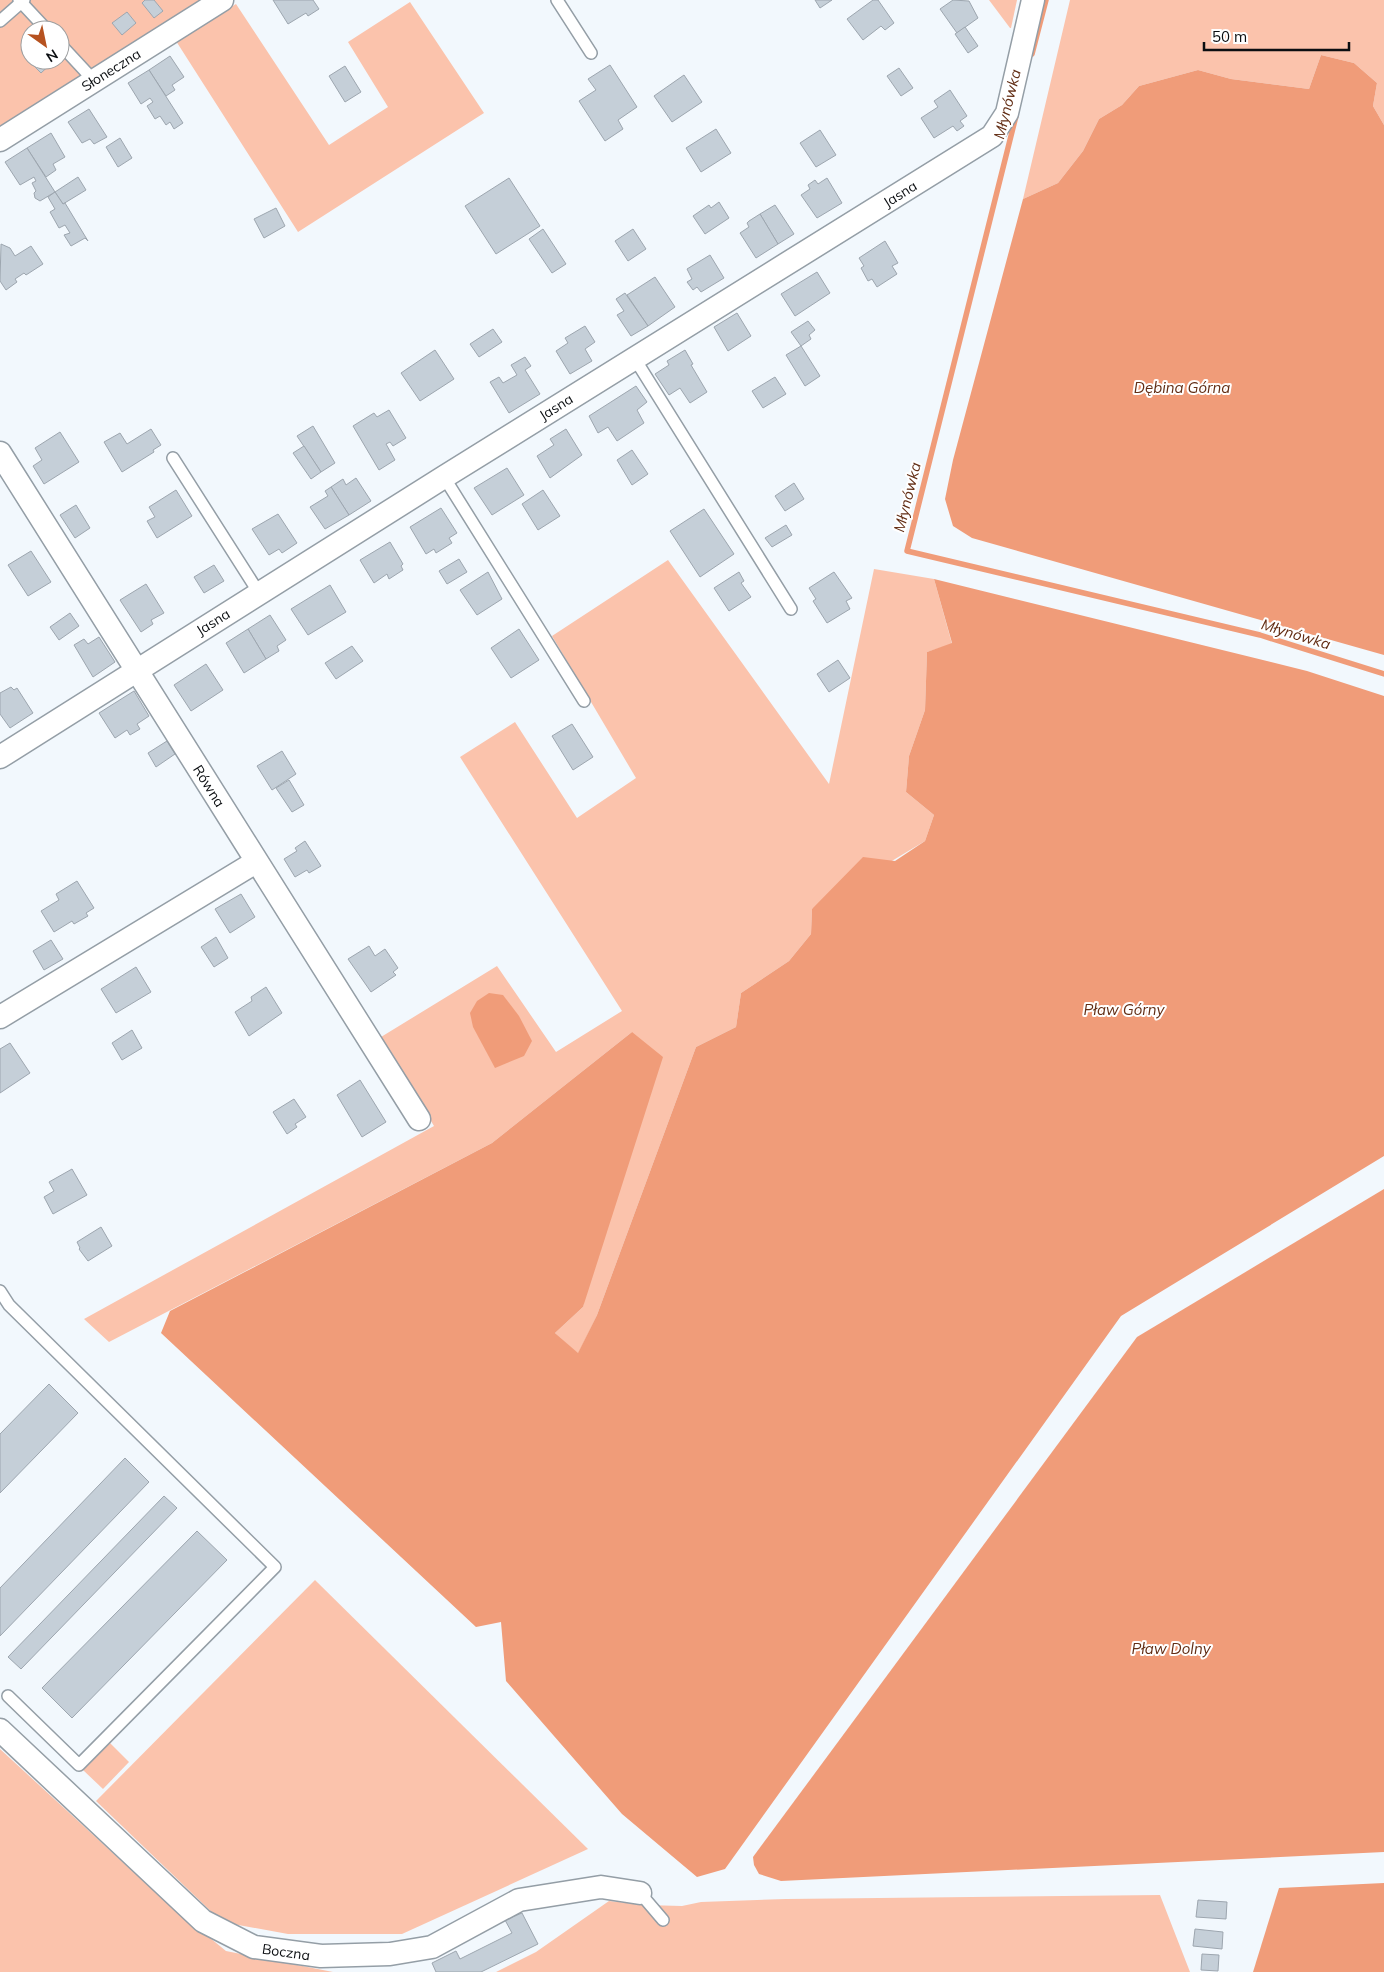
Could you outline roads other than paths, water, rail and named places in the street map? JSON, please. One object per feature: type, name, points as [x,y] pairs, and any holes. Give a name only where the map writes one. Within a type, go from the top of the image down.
[{"type":"street","name":"Słoneczna","points":[[0,140],[222,0]]},
{"type":"street","name":"Jasna","points":[[0,757],[444,477],[992,136],[1007,114],[1033,0]]},
{"type":"street","name":"Równa","points":[[0,453],[419,1119]]},
{"type":"street","points":[[0,1017],[256,862]]},
{"type":"street","name":"Boczna","points":[[0,1730],[203,1921],[254,1947],[321,1956],[390,1954],[432,1947],[518,1900],[601,1888],[640,1893]]},
{"type":"lane","points":[[557,0],[591,53]]},
{"type":"lane","points":[[0,21],[22,1],[38,20]]},
{"type":"lane","points":[[70,55],[86,72],[91,82]]},
{"type":"lane","points":[[635,359],[791,609]]},
{"type":"lane","points":[[173,458],[259,594]]},
{"type":"lane","points":[[444,477],[584,701]]},
{"type":"lane","points":[[0,1291],[9,1305],[275,1567],[79,1765],[8,1696]]},
{"type":"lane","points":[[640,1893],[663,1920]]},
{"type":"water","name":"Dębina Górna","points":[[1321,55],[1354,63],[1377,83],[1373,106],[1384,125],[1384,655],[972,538],[953,526],[945,499],[953,460],[1023,199],[1058,183],[1083,151],[1099,119],[1122,105],[1139,86],[1198,70],[1231,79],[1309,89]]},
{"type":"water","name":"Pław Górny","points":[[934,579],[1307,671],[1384,696],[1384,1156],[1121,1316],[725,1869],[697,1877],[622,1814],[506,1681],[501,1622],[476,1627],[161,1333],[170,1311],[492,1143],[632,1032],[663,1057],[583,1307],[555,1333],[578,1353],[597,1315],[696,1047],[736,1027],[741,993],[789,961],[811,934],[812,909],[863,857],[895,861],[925,841],[934,815],[906,792],[909,756],[925,710],[927,652],[952,643]]},
{"type":"water","points":[[489,993],[503,995],[519,1016],[532,1041],[524,1056],[495,1068],[473,1027],[470,1013],[477,1001]]},
{"type":"water","name":"Pław Dolny","points":[[1384,1189],[1384,1852],[781,1881],[759,1874],[754,1865],[753,1857],[1137,1337]]},
{"type":"water","points":[[1384,1883],[1384,1972],[1253,1972],[1279,1888]]},
{"type":"waterway","name":"Młynówka","points":[[1032,54],[1046,0]]},
{"type":"waterway","name":"Młynówka","points":[[1016,116],[907,551],[1260,635],[1384,674]]}]
